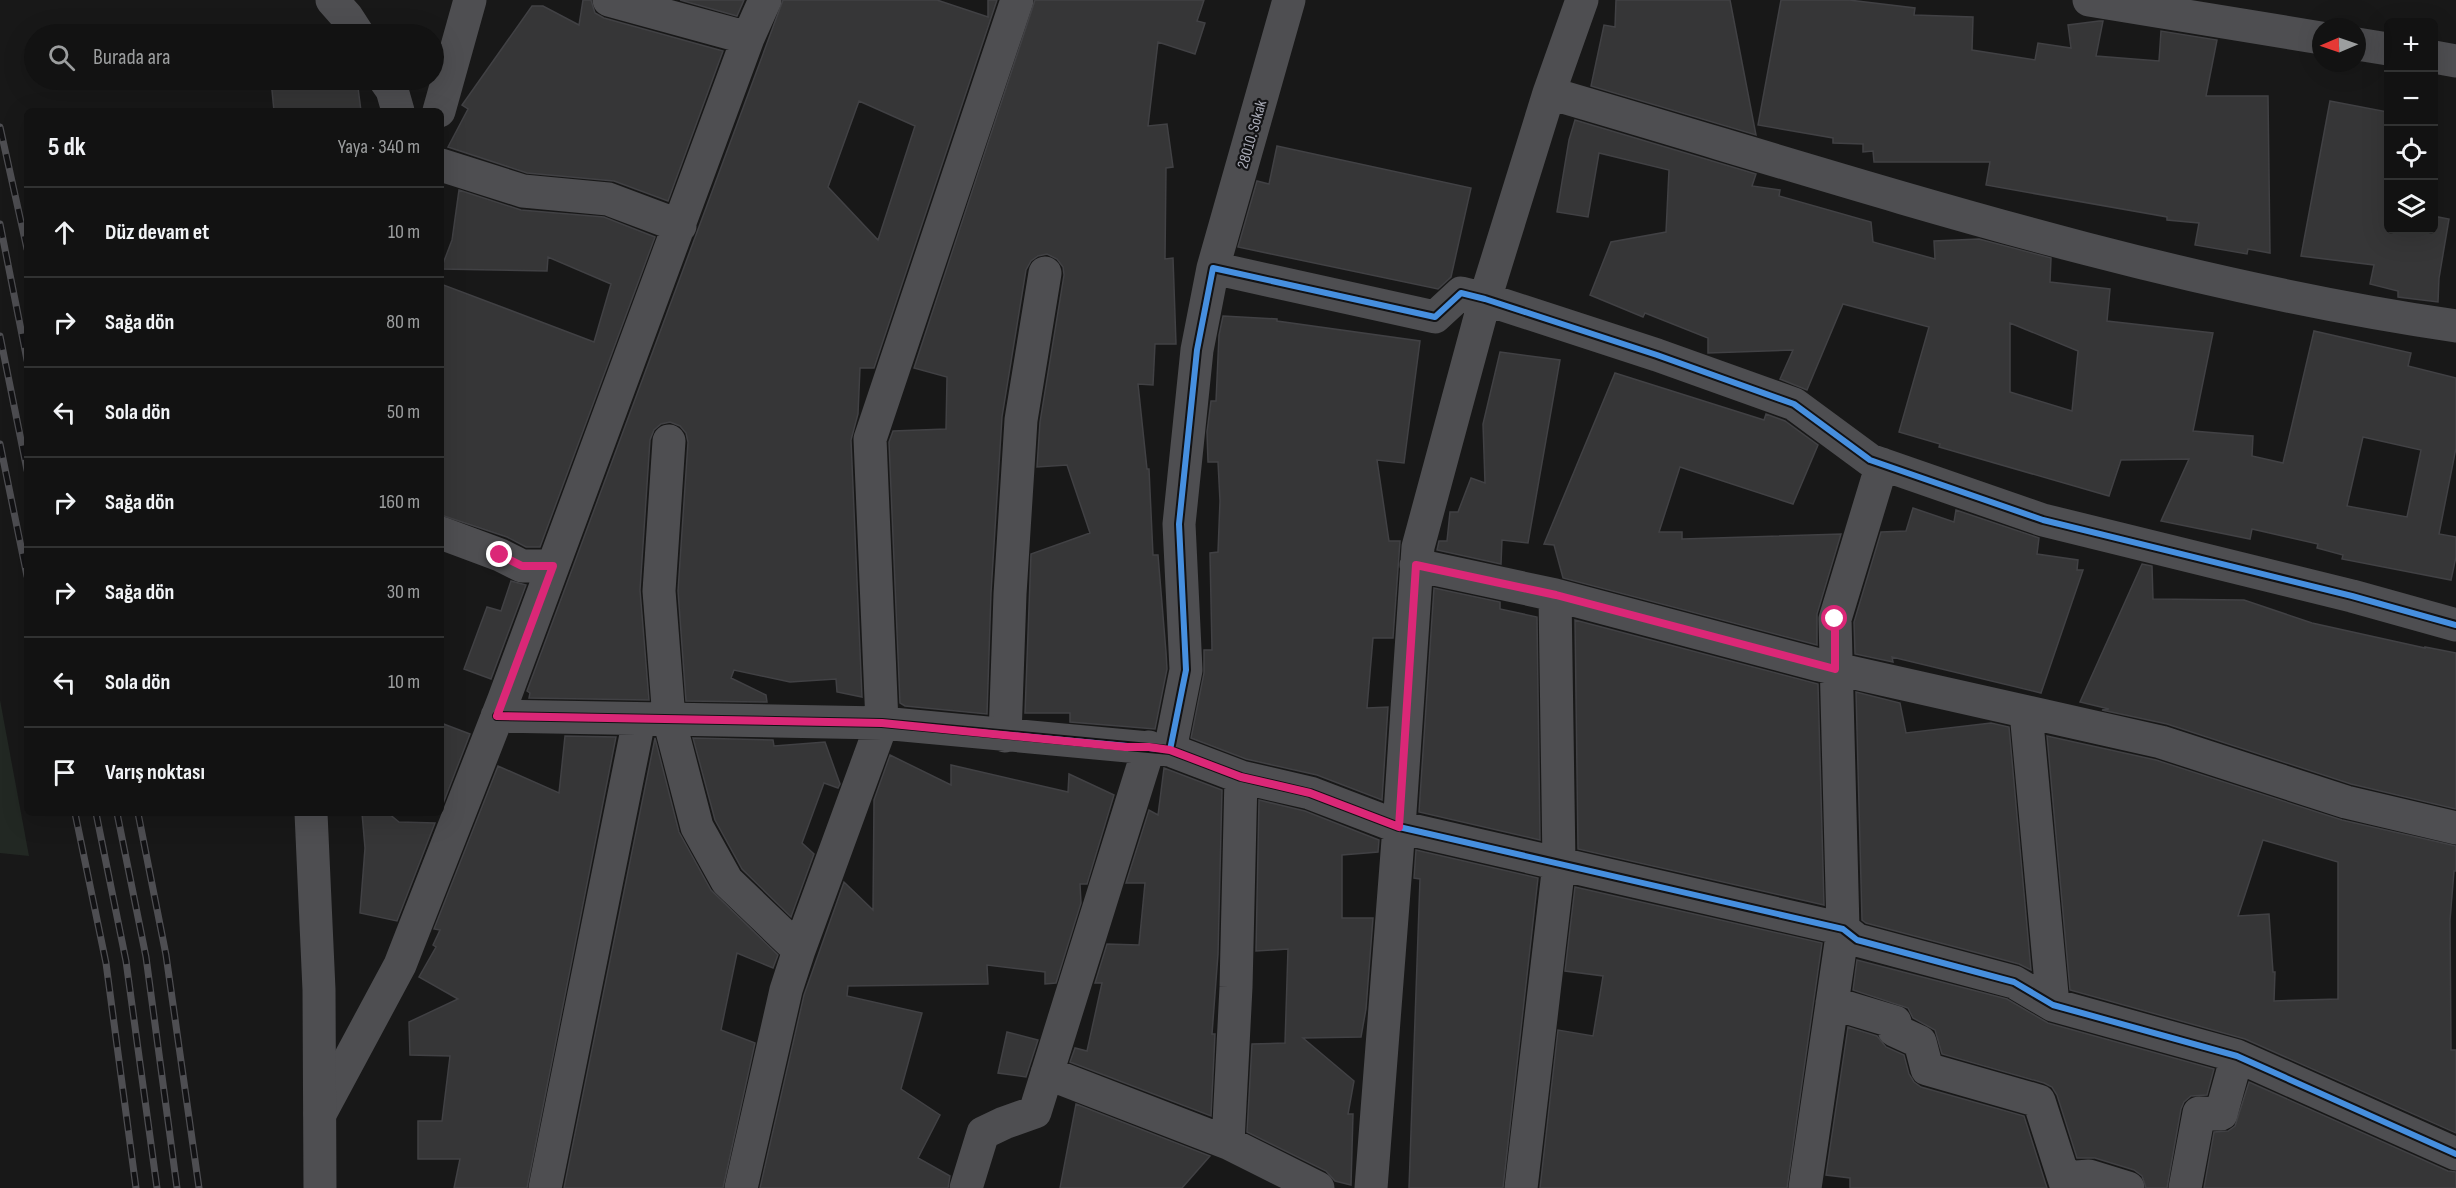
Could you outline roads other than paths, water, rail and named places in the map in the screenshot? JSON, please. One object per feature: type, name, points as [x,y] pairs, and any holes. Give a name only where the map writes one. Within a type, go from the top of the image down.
[{"type":"street","points":[[332,0],[352,24]]},
{"type":"street","points":[[440,108],[470,0]]},
{"type":"street","points":[[609,0],[748,38]]},
{"type":"street","points":[[320,1114],[400,965],[497,716],[748,38],[765,0]]},
{"type":"street","points":[[741,1188],[786,990],[882,723],[870,439],[1017,0]]},
{"type":"street","name":"28010. Sokak","points":[[966,1188],[983,1133],[1035,1112],[1186,670],[1179,524],[1197,350],[1213,268],[1289,0]]},
{"type":"street","points":[[1371,1188],[1418,547],[1485,299],[1549,93],[1582,0]]},
{"type":"street","points":[[2089,0],[2312,37]]},
{"type":"street","points":[[2366,46],[2384,49]]},
{"type":"street","points":[[2438,58],[2456,61]]},
{"type":"street","points":[[392,90],[397,108]]},
{"type":"street","points":[[1549,93],[2086,250],[2364,312],[2456,326]]},
{"type":"street","points":[[444,166],[523,191],[608,199],[680,226]]},
{"type":"street","points":[[1213,268],[1436,317],[1461,292],[1657,355],[1794,404],[1869,460],[2043,520],[2352,596],[2456,625]]},
{"type":"street","points":[[1005,736],[1010,594],[1021,420],[1045,273]]},
{"type":"street","points":[[545,1188],[654,719],[659,591],[669,441]]},
{"type":"street","points":[[1804,1188],[1843,929],[1835,619],[1882,464]]},
{"type":"street","points":[[444,534],[500,555],[522,566],[553,566]]},
{"type":"street","points":[[1416,565],[1556,595],[1835,669],[2161,742],[2346,802],[2456,828]]},
{"type":"street","points":[[1521,1188],[1559,864],[1556,595]]},
{"type":"street","points":[[2026,712],[2053,1005]]},
{"type":"street","points":[[497,716],[882,723],[1125,747],[1159,748],[1241,777],[1310,793],[1399,827],[1843,929],[1857,940],[2014,982],[2053,1005],[2238,1056],[2456,1154]]},
{"type":"street","points":[[654,719],[697,827],[728,880],[799,950]]},
{"type":"street","points":[[1228,1143],[1236,987],[1241,777]]},
{"type":"street","points":[[311,816],[319,990],[320,1188]]},
{"type":"street","points":[[1832,1002],[1895,1022],[1894,1030],[1920,1042],[1927,1069],[2039,1101],[2066,1183],[2089,1176],[2128,1188]]},
{"type":"street","points":[[2185,1188],[2199,1113],[2221,1114],[2238,1056]]},
{"type":"street","points":[[1047,1073],[1228,1143],[1318,1188]]},
{"type":"railway","points":[[0,127],[24,235]]},
{"type":"railway","points":[[0,224],[24,345]]},
{"type":"railway","points":[[0,336],[24,455]]},
{"type":"railway","points":[[0,444],[24,561]]},
{"type":"railway","points":[[76,816],[106,963],[136,1188]]},
{"type":"railway","points":[[97,816],[126,961],[157,1188]]},
{"type":"railway","points":[[118,816],[146,957],[177,1188]]},
{"type":"railway","points":[[139,816],[166,955],[199,1188]]}]
